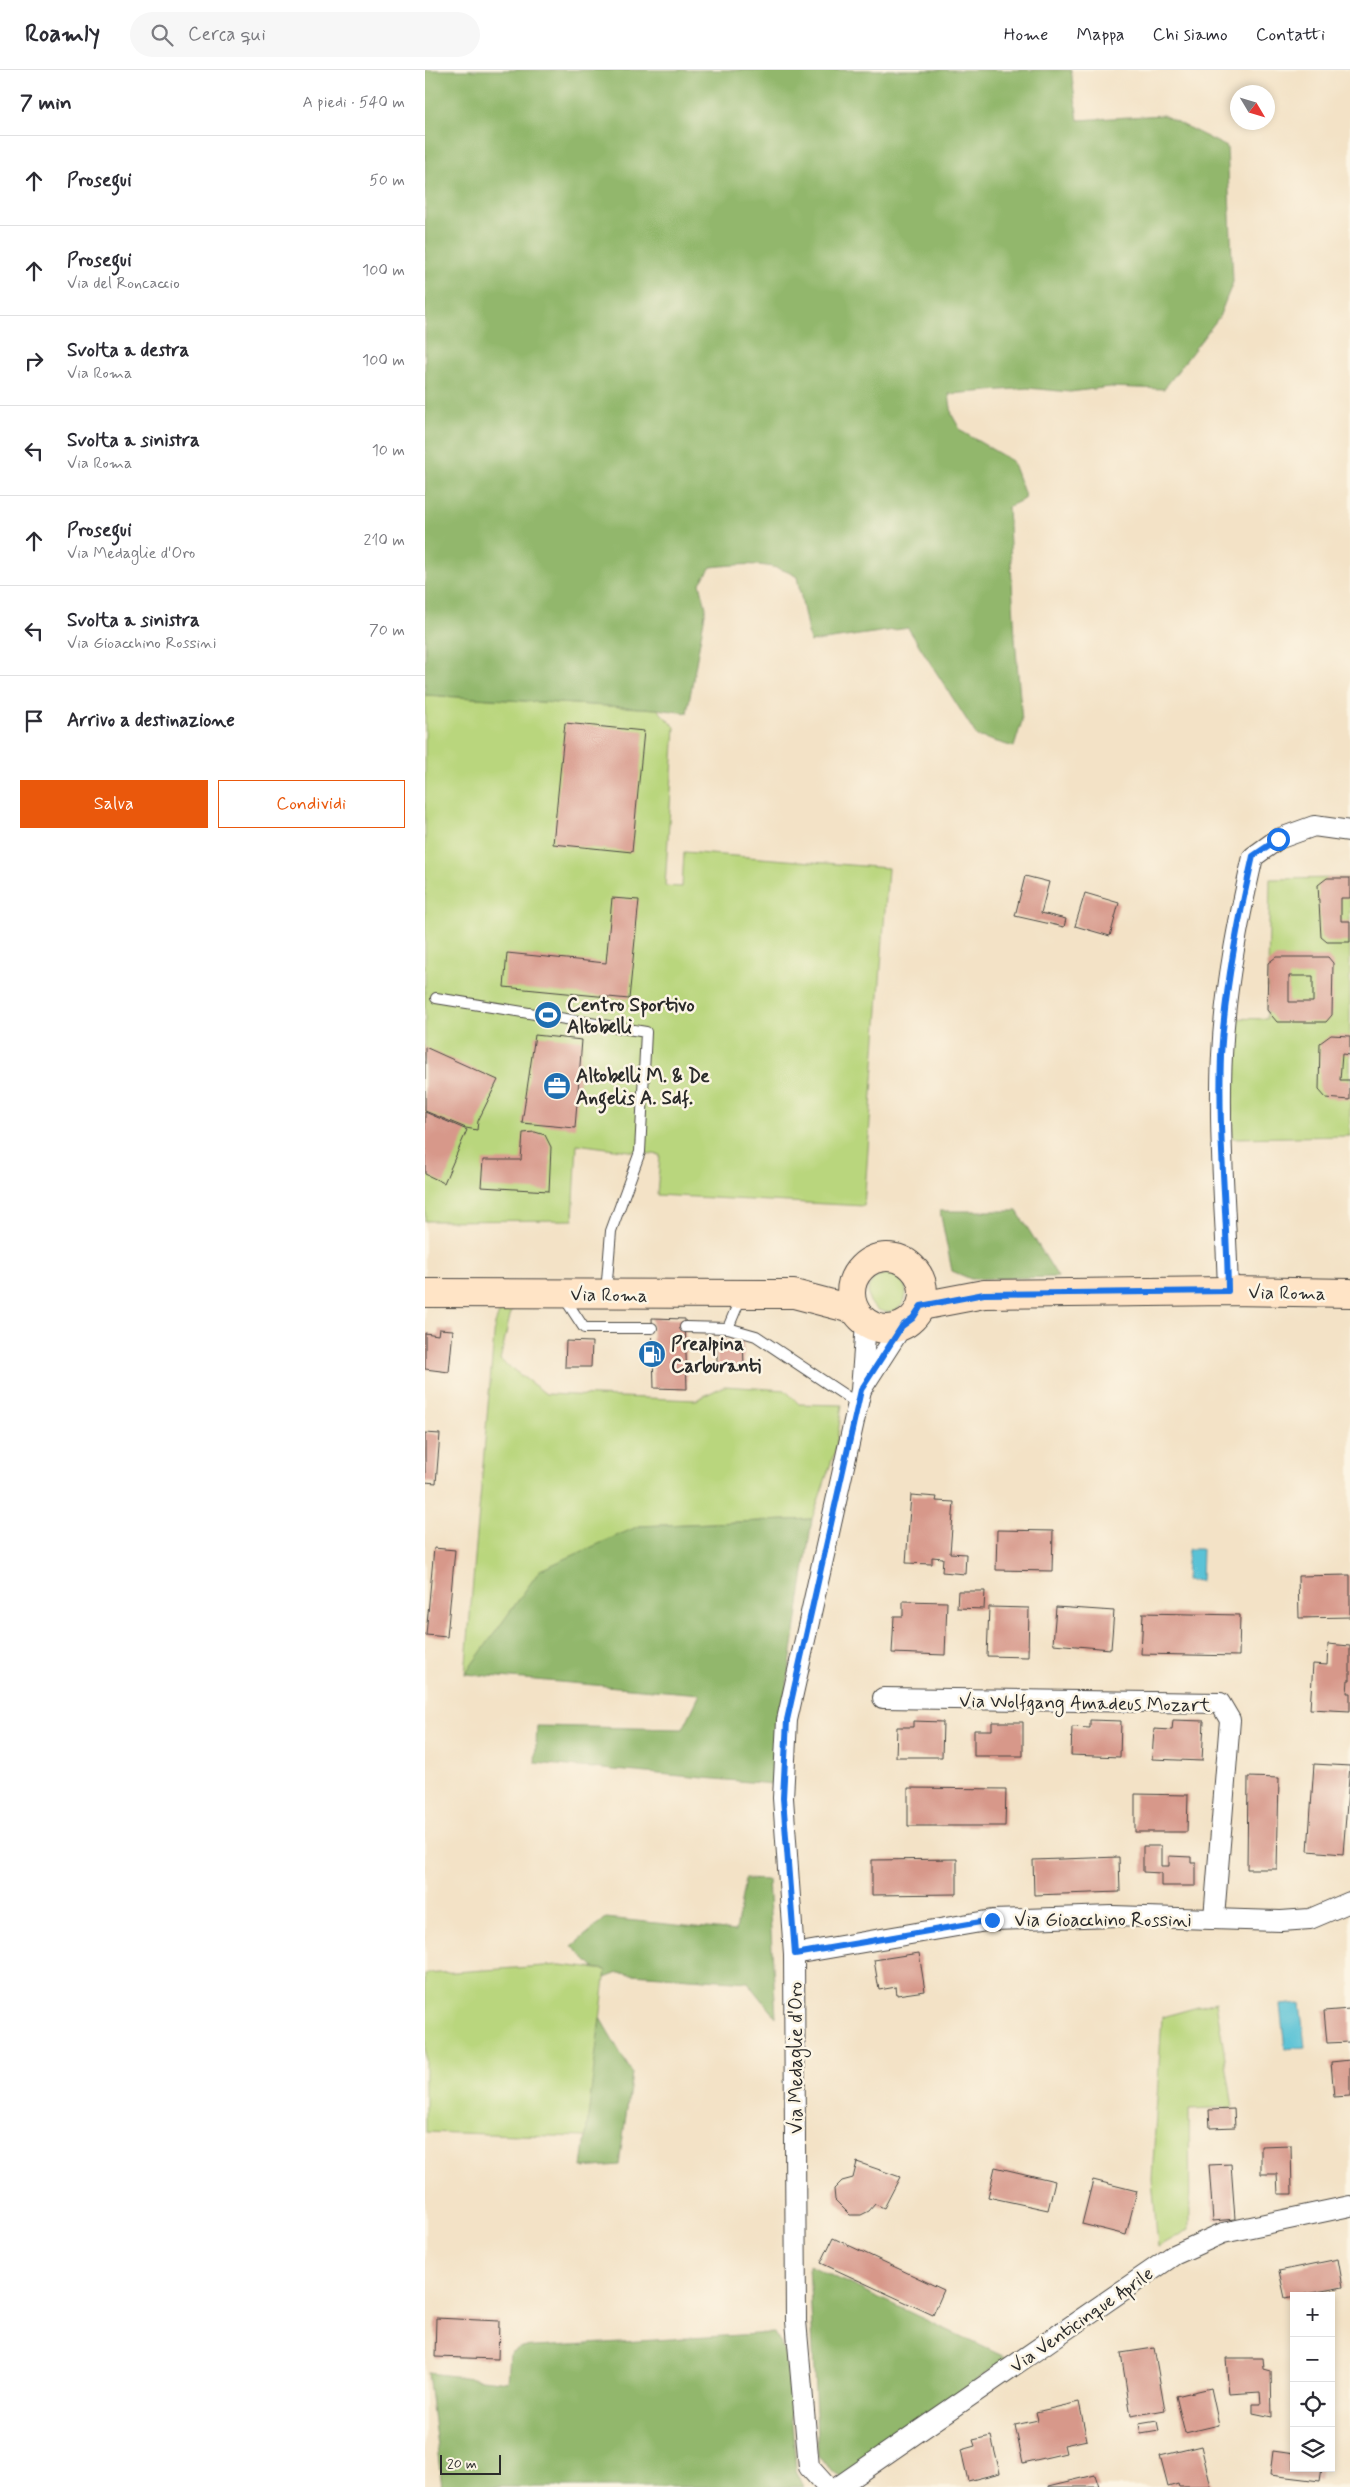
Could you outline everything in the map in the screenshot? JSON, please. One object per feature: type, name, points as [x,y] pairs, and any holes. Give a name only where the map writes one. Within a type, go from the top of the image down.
[{"type":"street","points":[[1228,1291],[1220,1115],[1221,1055],[1232,954],[1253,856],[1278,839],[1314,826],[1350,831]]},
{"type":"street","name":"Via Roma","points":[[425,1293],[741,1296],[794,1294],[825,1285],[863,1267],[873,1260],[885,1257],[903,1261],[917,1273],[984,1294]]},
{"type":"street","points":[[861,1316],[852,1299],[851,1288],[863,1267]]},
{"type":"street","points":[[902,1326],[913,1318],[921,1306],[923,1294],[917,1273]]},
{"type":"street","name":"Via Roma","points":[[921,1306],[984,1294],[1228,1291],[1350,1293]]},
{"type":"street","name":"Via Roma","points":[[794,1294],[861,1316],[877,1328],[890,1329],[902,1326]]},
{"type":"street","name":"Via Medaglie d'Oro","points":[[827,2487],[809,2467],[796,2321],[795,1954],[783,1798],[787,1720],[860,1397],[861,1316]]},
{"type":"street","name":"Via Medaglie d'Oro","points":[[860,1397],[902,1326]]},
{"type":"street","name":"Via Wolfgang Amadeus Mozart","points":[[883,1698],[1220,1703],[1230,1720],[1214,1918]]},
{"type":"street","name":"Via Gioacchino Rossini","points":[[795,1954],[992,1920],[1113,1916],[1281,1921],[1310,1919],[1350,1902]]},
{"type":"street","name":"Via Venticinque Aprile","points":[[838,2487],[1174,2255],[1223,2233],[1350,2206]]},
{"type":"lane","points":[[436,998],[646,1032],[640,1152],[611,1231],[606,1294]]},
{"type":"lane","points":[[561,1294],[584,1328],[653,1328]]},
{"type":"lane","points":[[728,1328],[741,1296]]},
{"type":"lane","points":[[685,1327],[728,1328],[756,1336],[860,1397]]},
{"type":"green space","points":[[425,70],[1071,70],[1078,120],[1163,115],[1227,147],[1233,282],[1219,317],[1164,389],[1110,387],[1070,392],[1028,388],[949,394],[952,415],[961,431],[1012,461],[1026,498],[1008,507],[1015,638],[1022,721],[1014,747],[977,736],[908,628],[810,642],[797,577],[778,568],[756,565],[711,567],[700,583],[706,608],[687,713],[657,709],[425,695]]},
{"type":"green space","name":"Centro Sportivo Altobelli","points":[[425,695],[657,709],[675,727],[665,886],[682,887],[684,852],[888,868],[864,1206],[657,1195],[660,1155],[577,1144],[573,1220],[425,1221]]},
{"type":"green space","points":[[1350,878],[1350,1136],[1232,1138],[1229,1018],[1267,1019],[1270,879]]},
{"type":"green space","points":[[940,1211],[1017,1211],[1058,1277],[971,1279],[952,1271]]},
{"type":"green space","points":[[887,1274],[894,1275],[900,1280],[905,1286],[905,1300],[900,1306],[894,1311],[887,1312],[880,1311],[874,1306],[869,1300],[868,1293],[869,1286],[874,1280],[880,1275]]},
{"type":"green space","points":[[512,1307],[500,1360],[546,1394],[696,1400],[724,1386],[785,1390],[799,1404],[842,1405],[836,1448],[812,1519],[639,1526],[465,1674],[495,1324],[501,1308]]},
{"type":"green space","points":[[812,1519],[772,1784],[535,1763],[537,1726],[683,1729],[700,1694],[465,1674],[540,1570],[639,1526]]},
{"type":"green space","points":[[745,1879],[768,1880],[776,2017],[748,1982],[618,1973],[605,1978],[606,1970],[594,1968],[572,1946],[606,1918],[736,1931]]},
{"type":"green space","points":[[560,1965],[606,1970],[586,2137],[425,2132],[425,1974]]},
{"type":"green space","points":[[1216,2002],[1233,2107],[1189,2109],[1190,2229],[1158,2247],[1152,2179],[1162,2017]]},
{"type":"green space","points":[[600,2018],[632,2073],[619,2165],[582,2168]]},
{"type":"green space","points":[[809,2265],[1007,2358],[842,2478],[818,2457]]},
{"type":"green space","points":[[774,2333],[786,2355],[796,2470],[804,2487],[442,2487],[428,2373],[508,2382],[510,2353],[519,2348]]},
{"type":"water","points":[[1188,1549],[1202,1549],[1201,1581],[1186,1580]]},
{"type":"water","points":[[1300,2003],[1305,2047],[1285,2049],[1280,2005]]},
{"type":"building","points":[[565,723],[644,731],[632,852],[553,844]]},
{"type":"building","points":[[1025,876],[1049,882],[1041,913],[1066,919],[1064,927],[1015,916]]},
{"type":"building","points":[[1327,878],[1350,878],[1350,898],[1341,898],[1341,921],[1350,921],[1350,942],[1327,942],[1321,937],[1318,885]]},
{"type":"building","points":[[1085,893],[1119,903],[1110,936],[1075,926]]},
{"type":"building","points":[[612,898],[639,900],[629,999],[504,987],[507,953],[606,963]]},
{"type":"building","points":[[1276,957],[1328,957],[1333,963],[1332,1015],[1326,1022],[1277,1022],[1267,1010],[1268,963]],"holes":[[[1289,976],[1313,976],[1313,1002],[1289,1002]]]},
{"type":"building","points":[[535,1035],[582,1040],[575,1128],[522,1123]]},
{"type":"building","points":[[1331,1035],[1350,1036],[1350,1055],[1342,1054],[1340,1080],[1350,1080],[1350,1100],[1326,1098],[1319,1090],[1320,1043]]},
{"type":"building","points":[[425,1047],[498,1080],[478,1121],[477,1130],[466,1128],[425,1111]]},
{"type":"building","points":[[425,1112],[467,1130],[444,1183],[425,1174]]},
{"type":"building","points":[[535,1132],[545,1135],[551,1147],[549,1191],[481,1187],[483,1160],[521,1160],[523,1133]]},
{"type":"building","points":[[652,1318],[685,1319],[687,1389],[654,1388]]},
{"type":"building","points":[[439,1329],[453,1330],[449,1372],[425,1369],[425,1333],[438,1335]]},
{"type":"building","points":[[717,1340],[743,1340],[744,1366],[717,1366]]},
{"type":"building","points":[[566,1341],[592,1342],[591,1367],[565,1367]]},
{"type":"building","points":[[425,1433],[440,1434],[436,1483],[425,1482]]},
{"type":"building","points":[[911,1495],[937,1497],[936,1501],[954,1502],[950,1553],[966,1554],[965,1574],[942,1572],[943,1558],[932,1557],[932,1564],[906,1563]]},
{"type":"building","points":[[997,1530],[1053,1531],[1052,1571],[996,1570]]},
{"type":"building","points":[[434,1548],[455,1550],[447,1637],[426,1635]]},
{"type":"building","points":[[1350,1575],[1350,1617],[1299,1618],[1298,1576]]},
{"type":"building","points":[[958,1591],[985,1591],[984,1609],[957,1608]]},
{"type":"building","points":[[903,1601],[947,1602],[945,1655],[892,1653],[894,1616],[903,1616]]},
{"type":"building","points":[[989,1607],[1029,1608],[1028,1657],[987,1656]]},
{"type":"building","points":[[1056,1607],[1114,1611],[1111,1649],[1053,1644]]},
{"type":"building","points":[[1143,1613],[1240,1615],[1239,1656],[1141,1654]]},
{"type":"building","points":[[1328,1644],[1350,1646],[1350,1680],[1348,1680],[1347,1693],[1350,1693],[1350,1711],[1310,1709],[1313,1664],[1327,1665]]},
{"type":"building","points":[[1090,1720],[1121,1721],[1120,1757],[1071,1755],[1072,1727],[1090,1728]]},
{"type":"building","points":[[1173,1720],[1204,1721],[1202,1761],[1152,1759],[1154,1729],[1172,1730]]},
{"type":"building","points":[[913,1721],[943,1722],[942,1757],[896,1757],[897,1727],[913,1727]]},
{"type":"building","points":[[992,1722],[1023,1722],[1023,1756],[974,1756],[974,1730],[992,1730]]},
{"type":"building","points":[[1314,1764],[1350,1766],[1343,1854],[1308,1851]]},
{"type":"building","points":[[1248,1777],[1279,1778],[1277,1869],[1247,1869]]},
{"type":"building","points":[[908,1788],[1006,1789],[1005,1826],[908,1826]]},
{"type":"building","points":[[1135,1794],[1188,1795],[1187,1832],[1135,1832]]},
{"type":"building","points":[[1143,1846],[1161,1846],[1161,1866],[1169,1866],[1169,1856],[1191,1857],[1191,1863],[1196,1863],[1196,1886],[1161,1886],[1161,1873],[1143,1872]]},
{"type":"building","points":[[1119,1857],[1120,1892],[1034,1895],[1033,1860]]},
{"type":"building","points":[[957,1859],[957,1894],[872,1895],[872,1860]]},
{"type":"building","points":[[919,1953],[925,1991],[897,1995],[896,1987],[879,1990],[874,1960]]},
{"type":"building","points":[[1350,2009],[1350,2042],[1327,2043],[1324,2011]]},
{"type":"building","points":[[1350,2060],[1350,2096],[1334,2097],[1331,2062]]},
{"type":"building","points":[[1234,2109],[1235,2127],[1210,2128],[1209,2110]]},
{"type":"building","points":[[1291,2145],[1292,2194],[1278,2194],[1277,2174],[1261,2174],[1261,2146]]},
{"type":"building","points":[[857,2162],[900,2177],[884,2208],[875,2204],[869,2211],[861,2215],[850,2215],[835,2200],[834,2189],[842,2181],[853,2178]]},
{"type":"building","points":[[1231,2164],[1235,2219],[1213,2221],[1209,2165]]},
{"type":"building","points":[[995,2167],[1055,2181],[1048,2210],[988,2197]]},
{"type":"building","points":[[1093,2180],[1137,2191],[1126,2235],[1082,2224]]},
{"type":"building","points":[[833,2238],[944,2290],[933,2315],[821,2263]]},
{"type":"building","points":[[1338,2259],[1343,2287],[1317,2292],[1290,2292],[1290,2297],[1285,2298],[1279,2271]]},
{"type":"building","points":[[436,2318],[499,2321],[498,2359],[435,2357]]},
{"type":"building","points":[[1154,2348],[1165,2410],[1131,2416],[1121,2353]]},
{"type":"building","points":[[1226,2358],[1263,2358],[1264,2369],[1271,2371],[1272,2417],[1253,2413],[1253,2404],[1261,2404],[1260,2392],[1229,2394]]},
{"type":"building","points":[[1211,2388],[1219,2425],[1185,2433],[1176,2396]]},
{"type":"building","points":[[1079,2402],[1087,2440],[1064,2445],[1066,2453],[1023,2463],[1015,2425],[1038,2420],[1036,2412]]},
{"type":"building","points":[[1157,2421],[1159,2431],[1141,2434],[1139,2424]]},
{"type":"building","points":[[991,2436],[1000,2473],[968,2481],[961,2450],[975,2446],[973,2440]]},
{"type":"building","points":[[1201,2446],[1211,2487],[1179,2487],[1178,2484],[1168,2487],[1160,2456]]},
{"type":"building","points":[[1273,2451],[1290,2453],[1290,2472],[1321,2472],[1320,2481],[1270,2475]]},
{"type":"building","points":[[1095,2475],[1099,2487],[1049,2487],[1049,2486]]},
{"type":"place","name":"Centro Sportivo Altobelli","points":[[548,1015]]},
{"type":"place","name":"Altobelli M. & De Angelis A. Sdf.","points":[[557,1086]]},
{"type":"place","name":"Prealpina Carburanti","points":[[652,1354]]},
{"type":"route","points":[[992,1920],[795,1954],[783,1798],[787,1720],[861,1390],[902,1326],[913,1318],[921,1306],[984,1294],[1228,1291],[1220,1115],[1221,1055],[1225,1006],[1231,974],[1232,954],[1253,856],[1278,839]]}]
